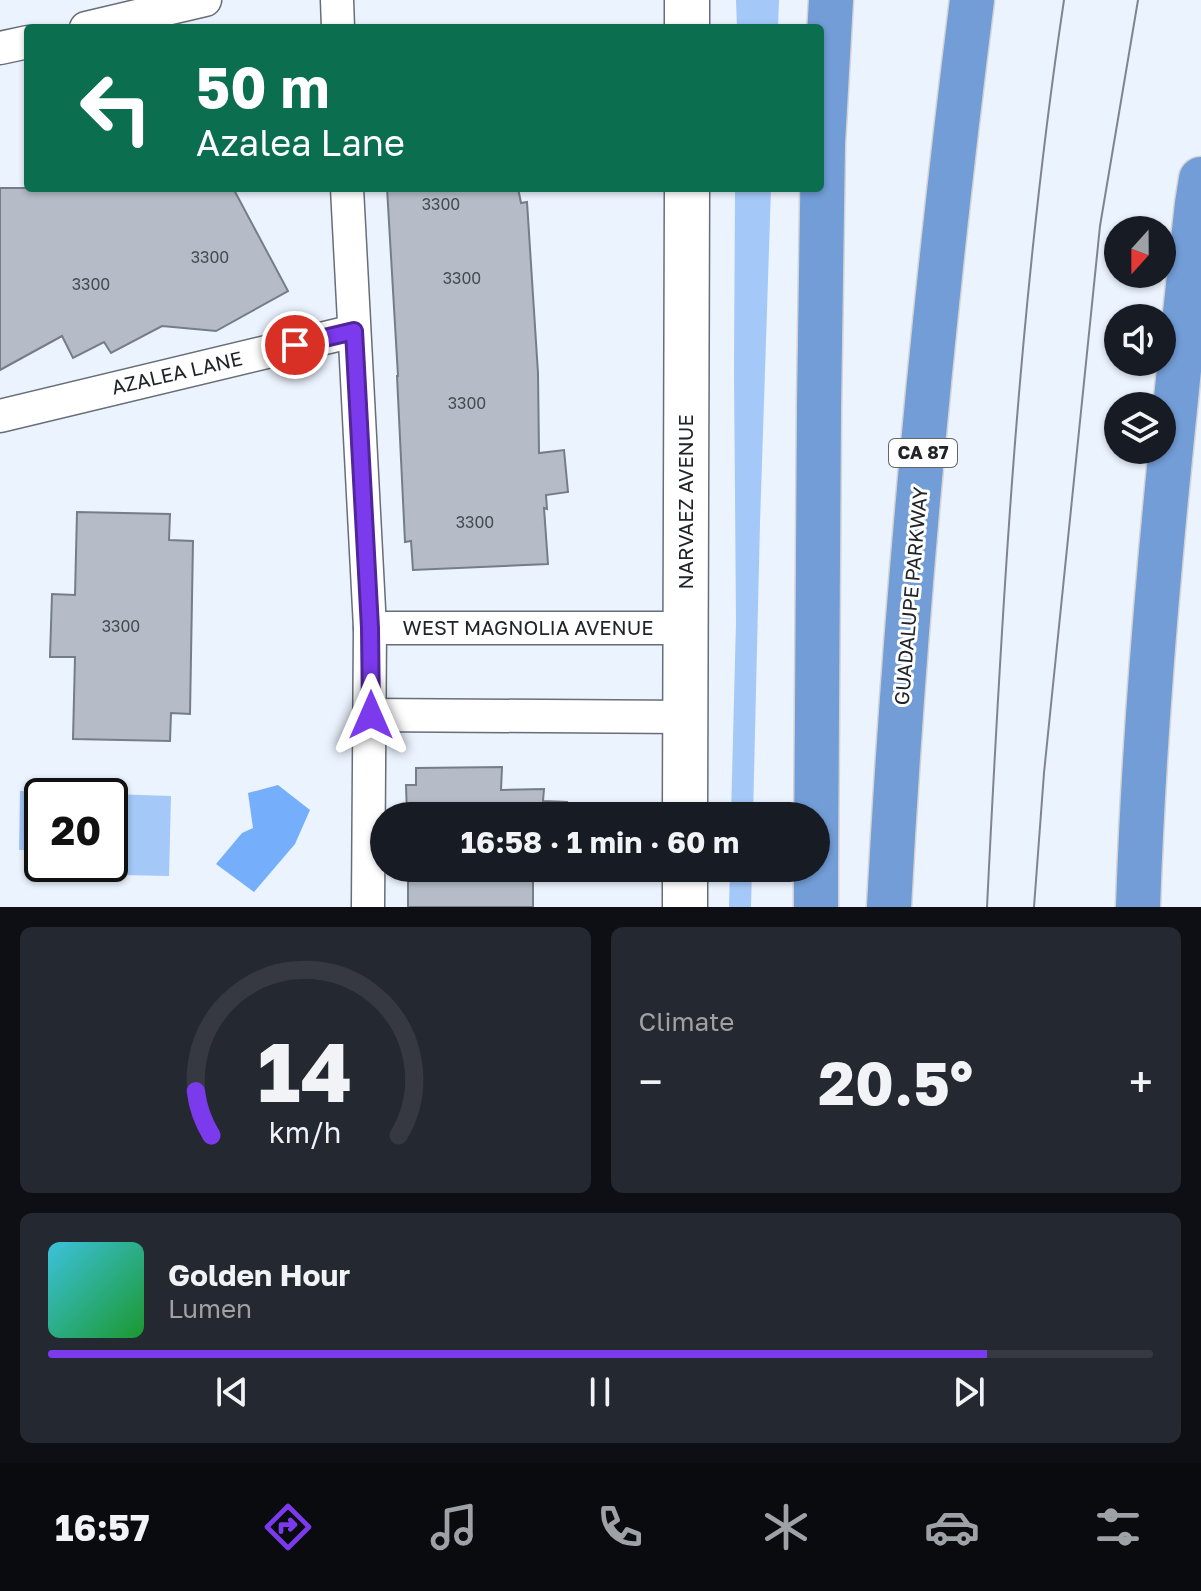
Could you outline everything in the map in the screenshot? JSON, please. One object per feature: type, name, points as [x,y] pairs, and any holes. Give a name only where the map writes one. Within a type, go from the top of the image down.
[{"type":"highway","points":[[824,152],[831,0]]},
{"type":"highway","name":"GUADALUPE PARKWAY","points":[[889,907],[924,435],[972,0]]},
{"type":"highway","points":[[1138,907],[1154,634],[1174,411],[1201,179]]},
{"type":"highway","points":[[817,802],[823,192]]},
{"type":"highway","points":[[816,882],[816,907]]},
{"type":"main road","points":[[687,0],[687,24]]},
{"type":"main road","name":"NARVAEZ AVENUE","points":[[685,802],[687,192]]},
{"type":"main road","points":[[685,882],[685,907]]},
{"type":"lane","points":[[103,24],[205,0]]},
{"type":"lane","points":[[337,0],[338,24]]},
{"type":"lane","points":[[0,48],[24,43]]},
{"type":"lane","points":[[347,192],[370,628],[368,907]]},
{"type":"lane","name":"AZALEA LANE","points":[[0,416],[354,331]]},
{"type":"lane","name":"WEST MAGNOLIA AVENUE","points":[[370,628],[686,628]]},
{"type":"lane","points":[[371,715],[686,717]]},
{"type":"shaded area","points":[[736,0],[779,0],[778,24],[737,24]]},
{"type":"shaded area","points":[[735,192],[771,192],[753,802],[731,802],[736,622]]},
{"type":"shaded area","points":[[278,785],[310,810],[295,844],[254,892],[216,864],[242,833],[253,828],[248,793]]},
{"type":"shaded area","points":[[20,791],[24,791],[24,850],[19,850]]},
{"type":"shaded area","points":[[128,795],[171,796],[169,876],[128,875]]},
{"type":"shaded area","points":[[730,882],[752,882],[751,907],[729,907]]},
{"type":"building","points":[[0,188],[24,188],[24,192],[235,192],[288,291],[216,331],[162,326],[111,353],[104,342],[73,358],[62,336],[0,370]]},
{"type":"building","points":[[387,192],[519,192],[521,203],[527,202],[538,373],[539,453],[564,450],[568,492],[546,495],[548,564],[413,570],[411,541],[405,542]]},
{"type":"building","points":[[77,512],[170,514],[169,540],[193,541],[190,714],[171,713],[170,741],[73,739],[75,657],[50,657],[52,594],[75,595]]},
{"type":"building","points":[[502,767],[501,790],[544,789],[543,801],[567,802],[407,802],[406,785],[416,785],[416,768]]},
{"type":"building","points":[[408,882],[533,882],[533,907],[408,907]]},
{"type":"tram line","points":[[987,907],[1014,452],[1035,226],[1064,0]]},
{"type":"tram line","points":[[1034,907],[1044,773],[1100,226],[1138,0]]},
{"type":"route","points":[[295,345],[354,331],[370,628],[371,715]]}]
